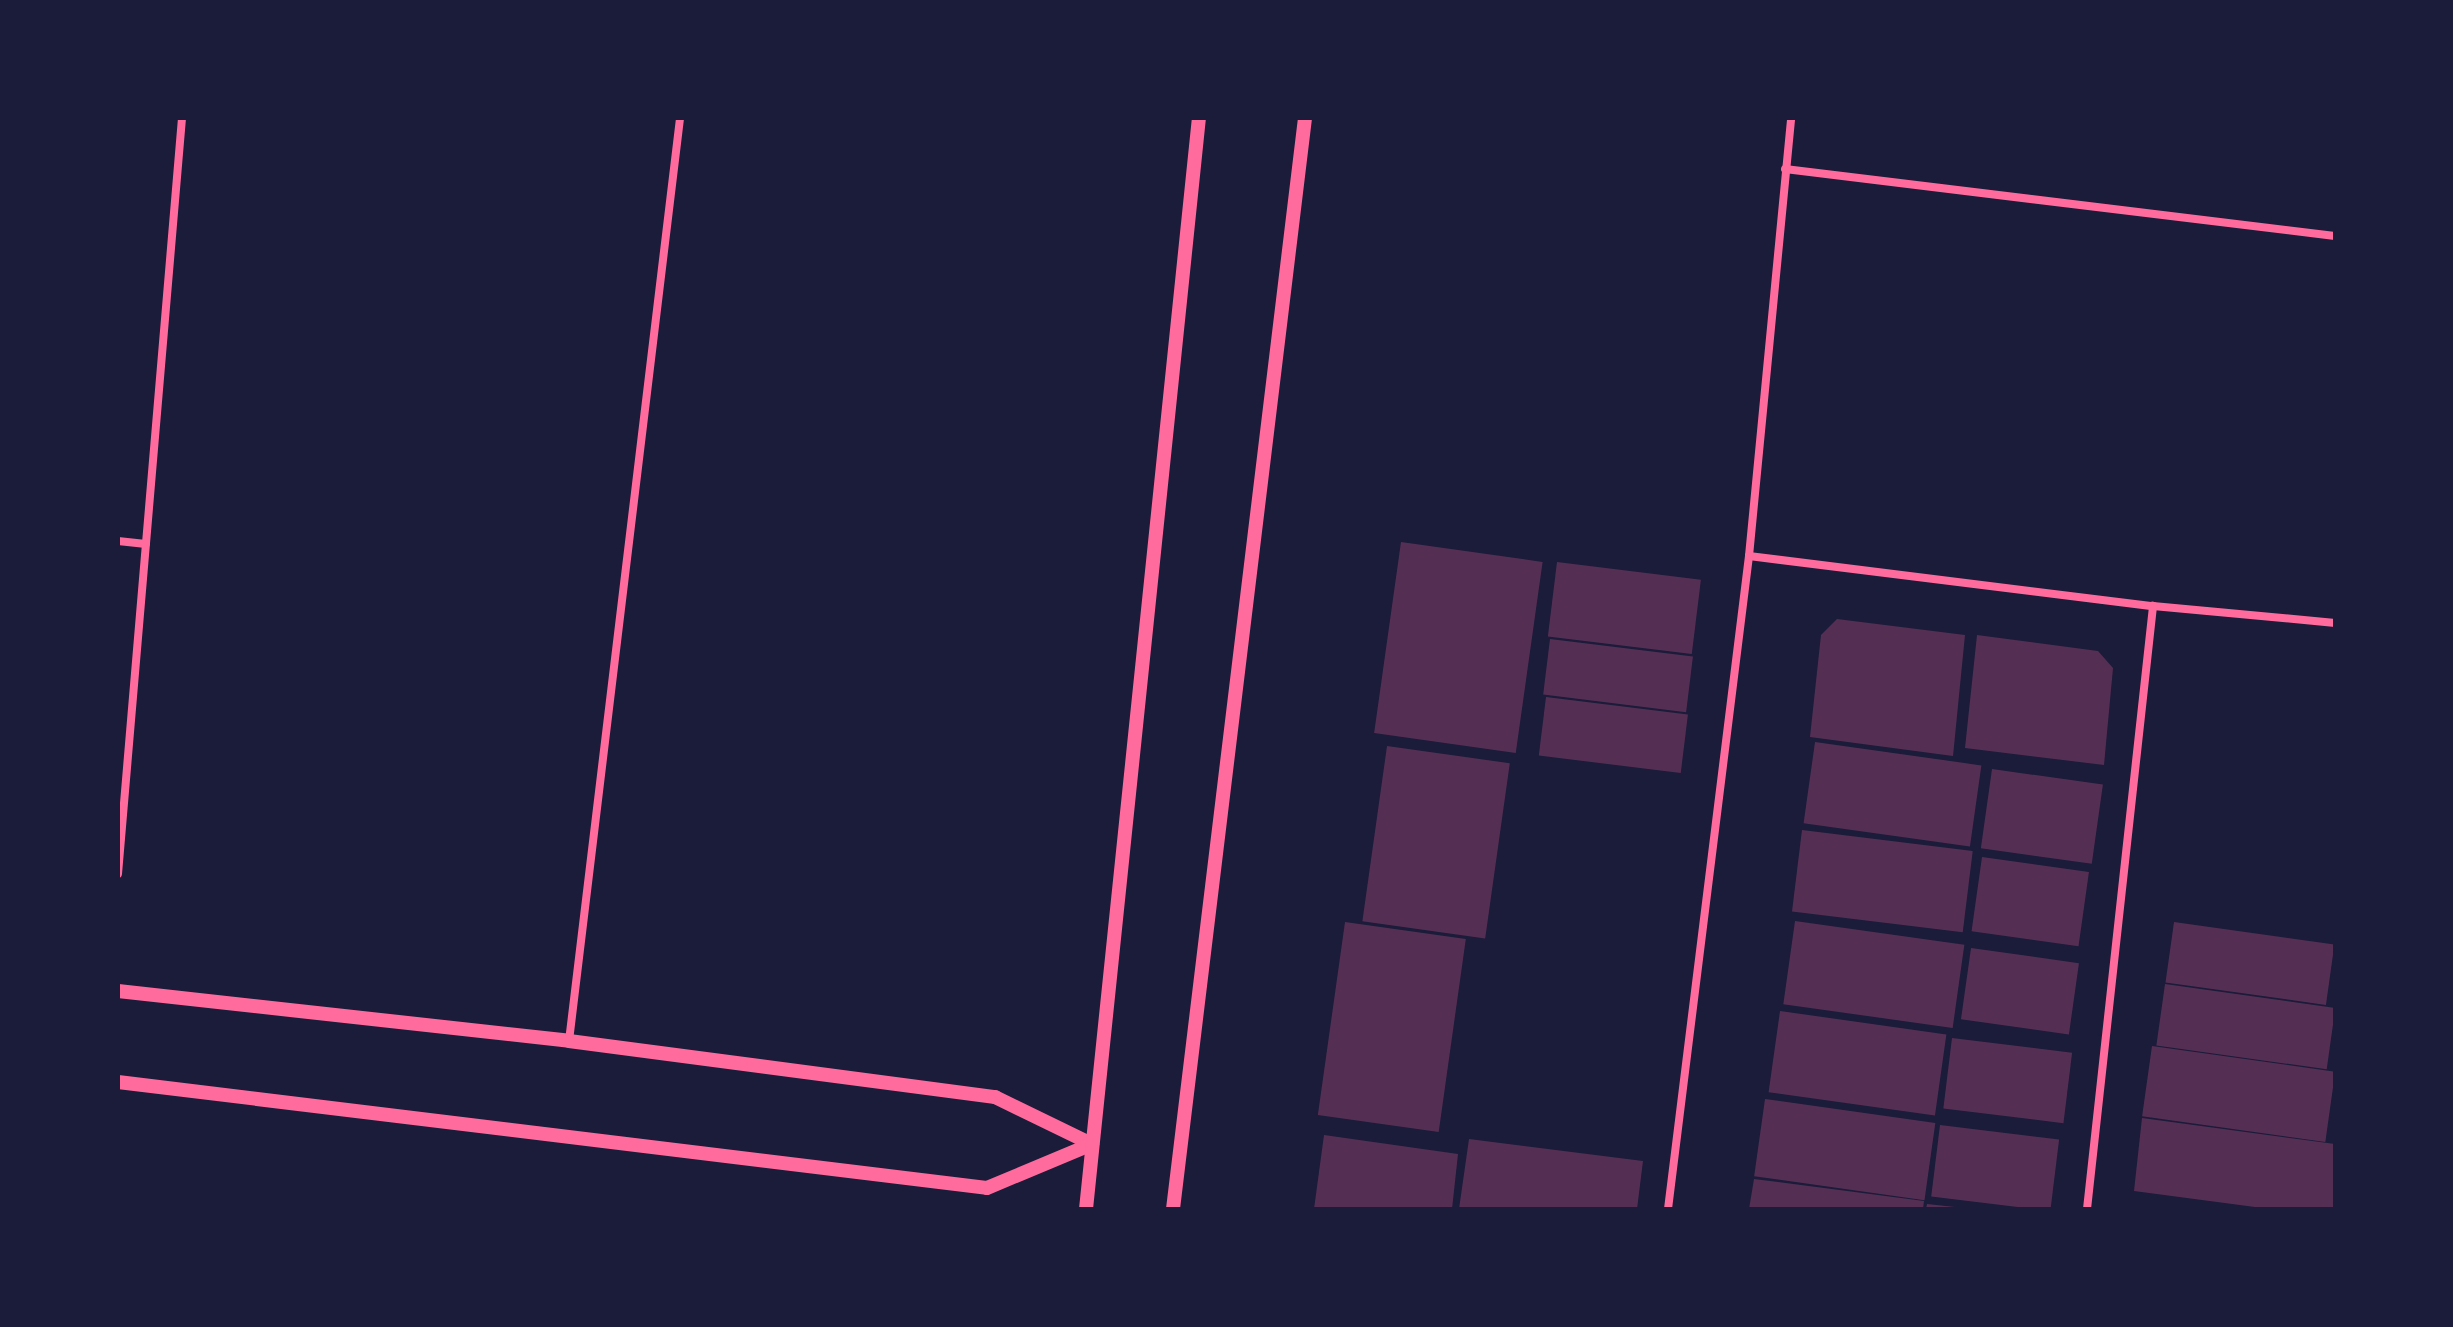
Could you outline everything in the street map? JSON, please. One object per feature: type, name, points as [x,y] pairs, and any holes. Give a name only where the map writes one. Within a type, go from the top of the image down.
[{"type":"street","points":[[118,874],[182,118]]},
{"type":"street","points":[[569,1041],[680,118]]},
{"type":"street","points":[[1086,1209],[1199,118]]},
{"type":"street","points":[[1173,1209],[1305,118]]},
{"type":"street","points":[[1668,1209],[1749,556],[1791,118]]},
{"type":"street","points":[[1785,169],[2335,236]]},
{"type":"street","points":[[118,541],[146,544]]},
{"type":"street","points":[[1749,556],[2153,606],[2335,623]]},
{"type":"street","points":[[2087,1209],[2153,606]]},
{"type":"street","points":[[118,991],[569,1041],[995,1097],[1092,1144]]},
{"type":"street","points":[[118,1082],[987,1188],[1092,1144]]},
{"type":"building","points":[[1401,542],[1543,562],[1516,753],[1374,733]]},
{"type":"building","points":[[1557,562],[1701,580],[1692,654],[1548,636]]},
{"type":"building","points":[[1837,619],[1965,635],[1953,756],[1810,737],[1821,635]]},
{"type":"building","points":[[1977,635],[2098,651],[2113,668],[2104,765],[1965,748]]},
{"type":"building","points":[[1550,639],[1693,657],[1686,712],[1543,695]]},
{"type":"building","points":[[1546,697],[1688,714],[1681,773],[1539,756]]},
{"type":"building","points":[[1815,742],[1981,765],[1970,847],[1804,823]]},
{"type":"building","points":[[1387,746],[1510,763],[1485,939],[1362,921]]},
{"type":"building","points":[[1992,769],[2103,785],[2092,864],[1981,848]]},
{"type":"building","points":[[1802,830],[1973,851],[1963,932],[1792,911]]},
{"type":"building","points":[[1982,857],[2089,872],[2079,946],[1972,931]]},
{"type":"building","points":[[1795,921],[1964,945],[1953,1028],[1783,1004]]},
{"type":"building","points":[[1345,922],[1466,939],[1439,1132],[1318,1115]]},
{"type":"building","points":[[2174,922],[2334,945],[2326,1005],[2166,982]]},
{"type":"building","points":[[1971,948],[2079,963],[2069,1034],[1961,1019]]},
{"type":"building","points":[[2165,984],[2335,1008],[2327,1069],[2156,1045]]},
{"type":"building","points":[[1780,1011],[1946,1034],[1935,1116],[1769,1092]]},
{"type":"building","points":[[1952,1038],[2072,1053],[2063,1123],[1943,1108]]},
{"type":"building","points":[[2152,1046],[2335,1072],[2325,1142],[2142,1116]]},
{"type":"building","points":[[1765,1099],[1935,1123],[1924,1200],[1754,1176]]},
{"type":"building","points":[[2142,1118],[2335,1144],[2335,1209],[2270,1209],[2134,1191]]},
{"type":"building","points":[[1940,1125],[2059,1140],[2051,1209],[1931,1196]]},
{"type":"building","points":[[1324,1135],[1458,1154],[1452,1209],[1314,1209]]},
{"type":"building","points":[[1469,1139],[1643,1161],[1637,1209],[1459,1209]]},
{"type":"building","points":[[1754,1179],[1924,1201],[1923,1209],[1749,1209]]},
{"type":"building","points":[[1927,1204],[1955,1207],[1955,1209],[1926,1209]]}]
